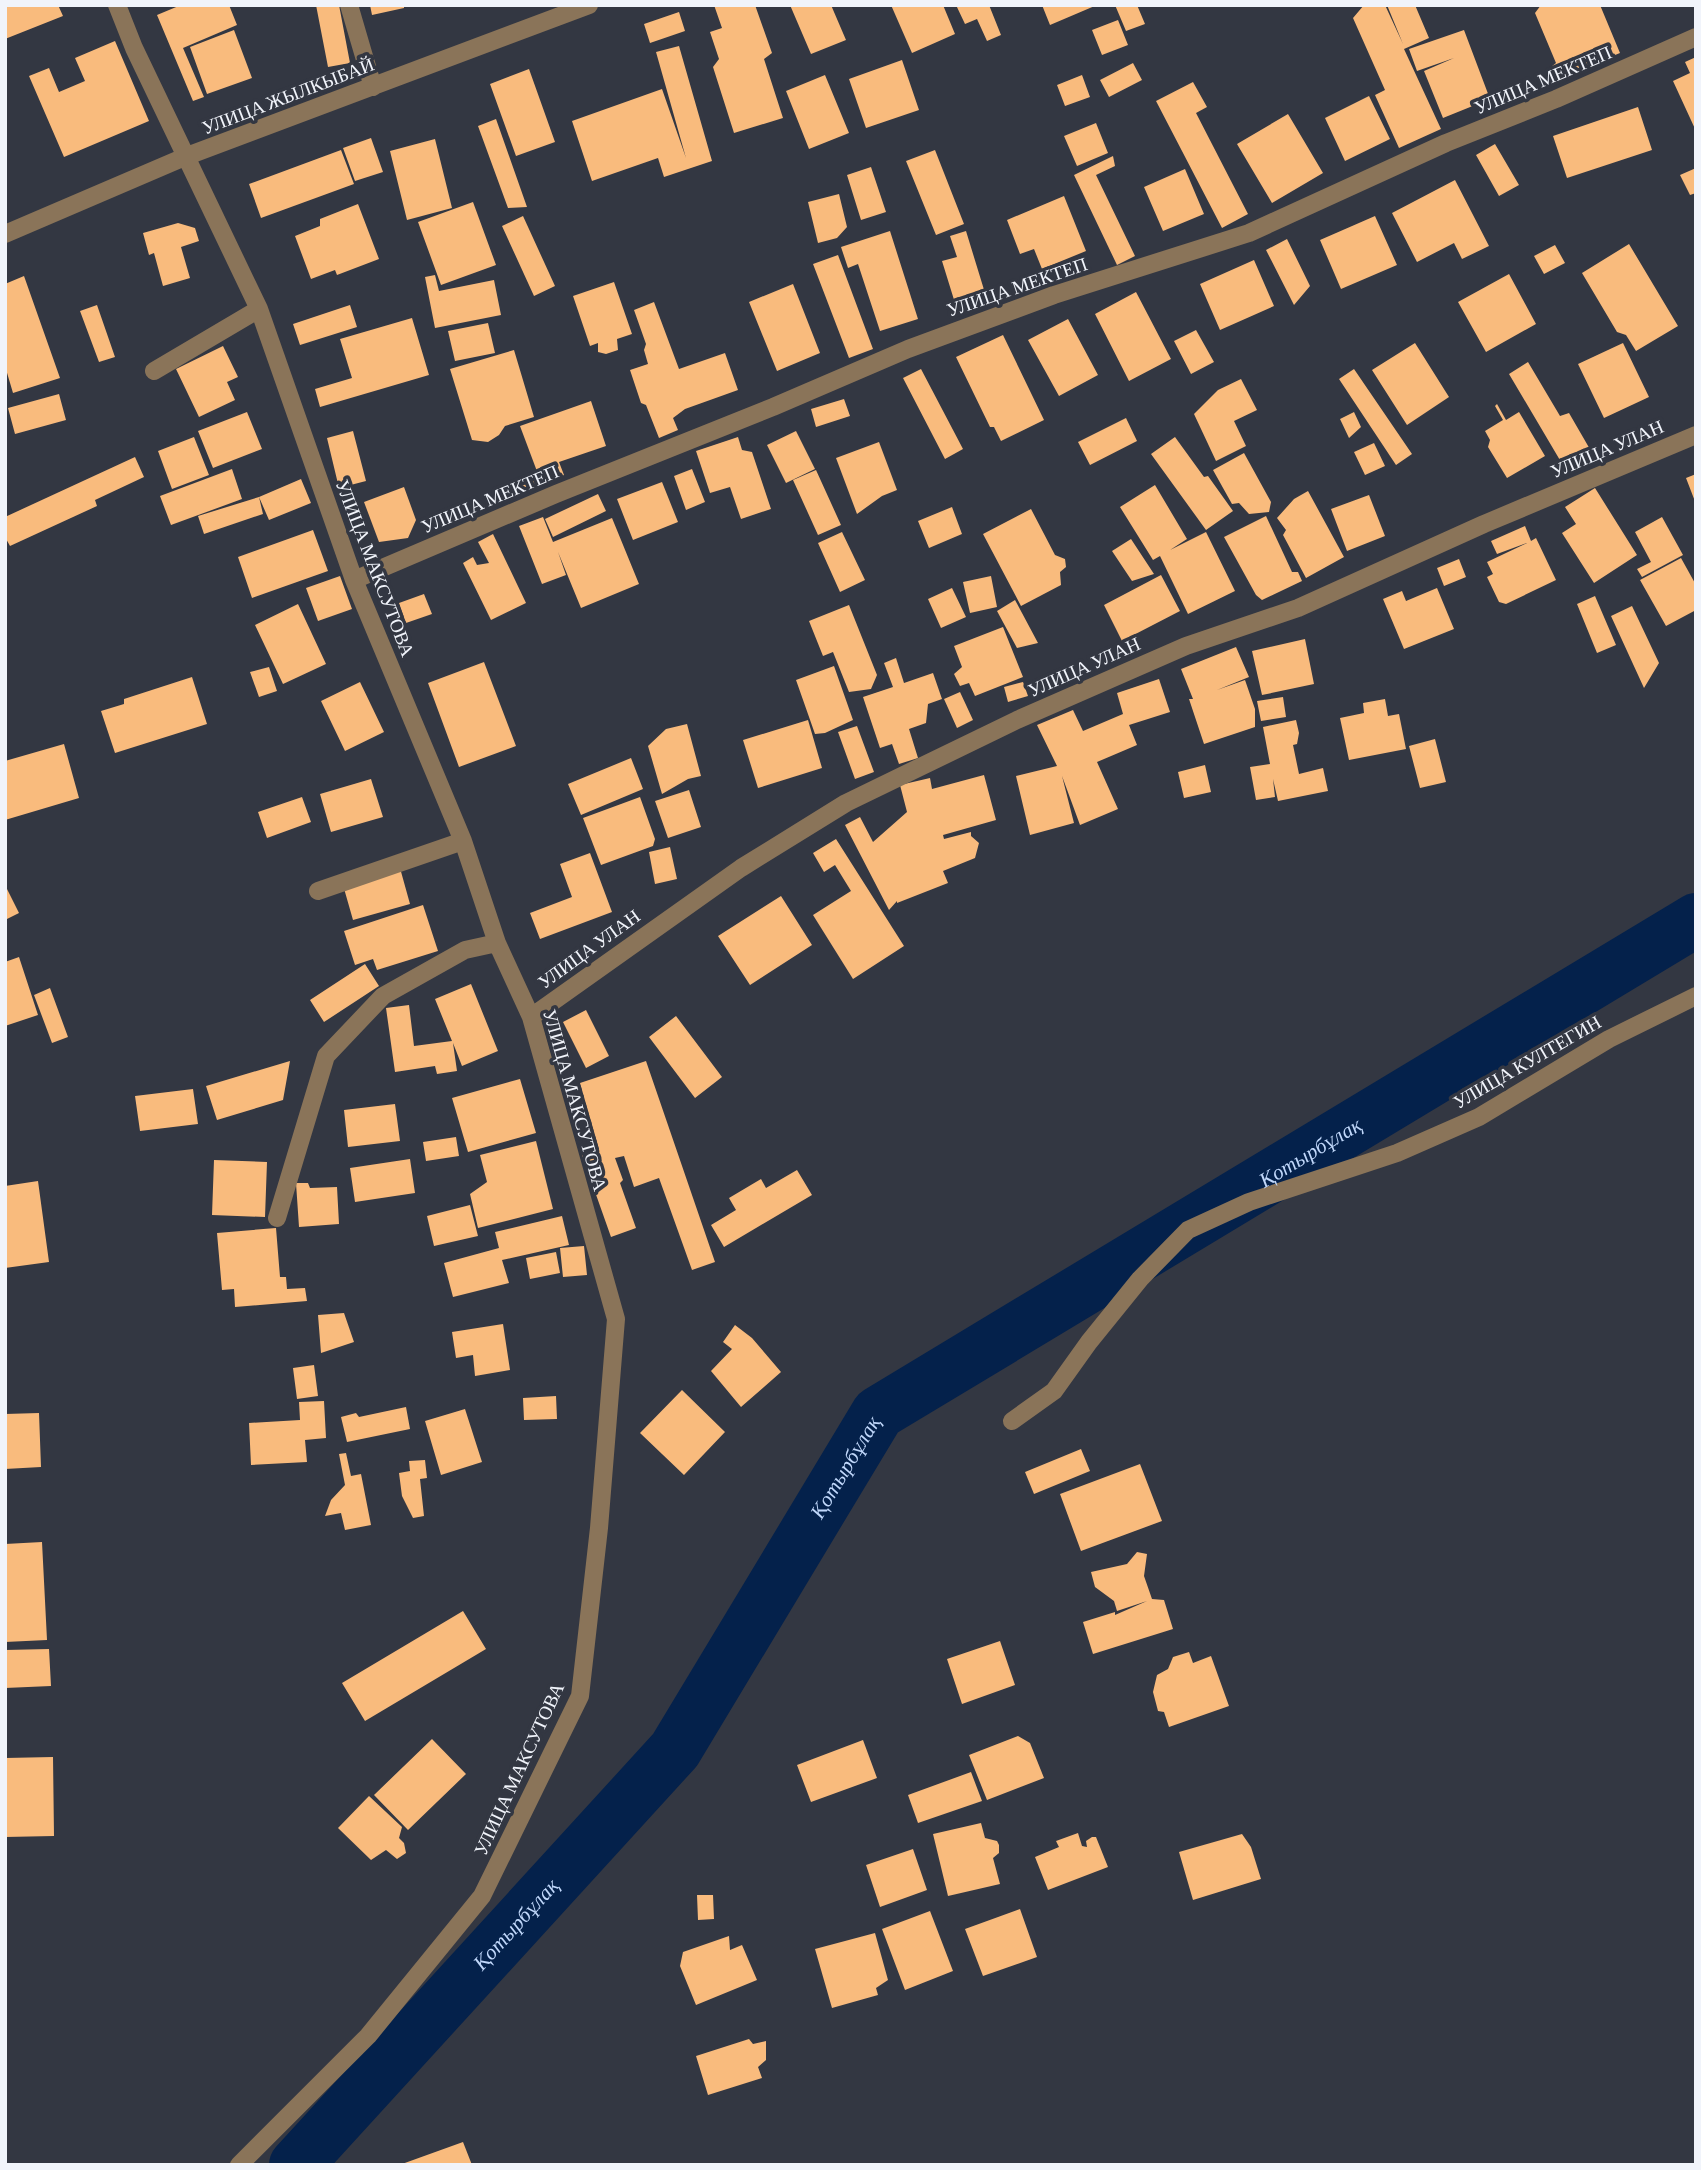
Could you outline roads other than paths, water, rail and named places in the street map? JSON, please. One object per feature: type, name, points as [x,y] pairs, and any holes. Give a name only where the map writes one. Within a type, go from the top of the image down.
[{"type":"street","name":"УЛИЦА МАКСУТОВА","points":[[117,5],[134,48],[259,309],[354,580],[463,841],[497,943],[531,1017],[616,1319],[599,1528],[580,1696],[482,1896],[368,2036],[239,2165]]},
{"type":"street","points":[[349,5],[373,87]]},
{"type":"street","name":"УЛИЦА ЖЫЛКЫБАЙ","points":[[5,234],[187,156],[589,5]]},
{"type":"street","name":"УЛИЦА МЕКТЕП","points":[[354,580],[908,349],[1054,295],[1249,233],[1446,143],[1556,99],[1696,37]]},
{"type":"street","points":[[154,371],[259,309]]},
{"type":"street","name":"УЛИЦА УЛАН","points":[[531,1017],[741,868],[846,803],[1017,720],[1186,646],[1298,608],[1484,524],[1696,435]]},
{"type":"street","points":[[318,891],[463,841]]},
{"type":"street","points":[[278,1218],[326,1056],[383,996],[466,950],[497,943]]},
{"type":"street","name":"УЛИЦА КУЛТЕГИН","points":[[1012,1420],[1054,1391],[1140,1279],[1188,1230],[1249,1202],[1397,1153],[1479,1116],[1609,1039],[1696,996]]},
{"type":"waterway","name":"Қотырбұлақ","points":[[296,2165],[675,1750],[878,1413],[1696,920]]}]
